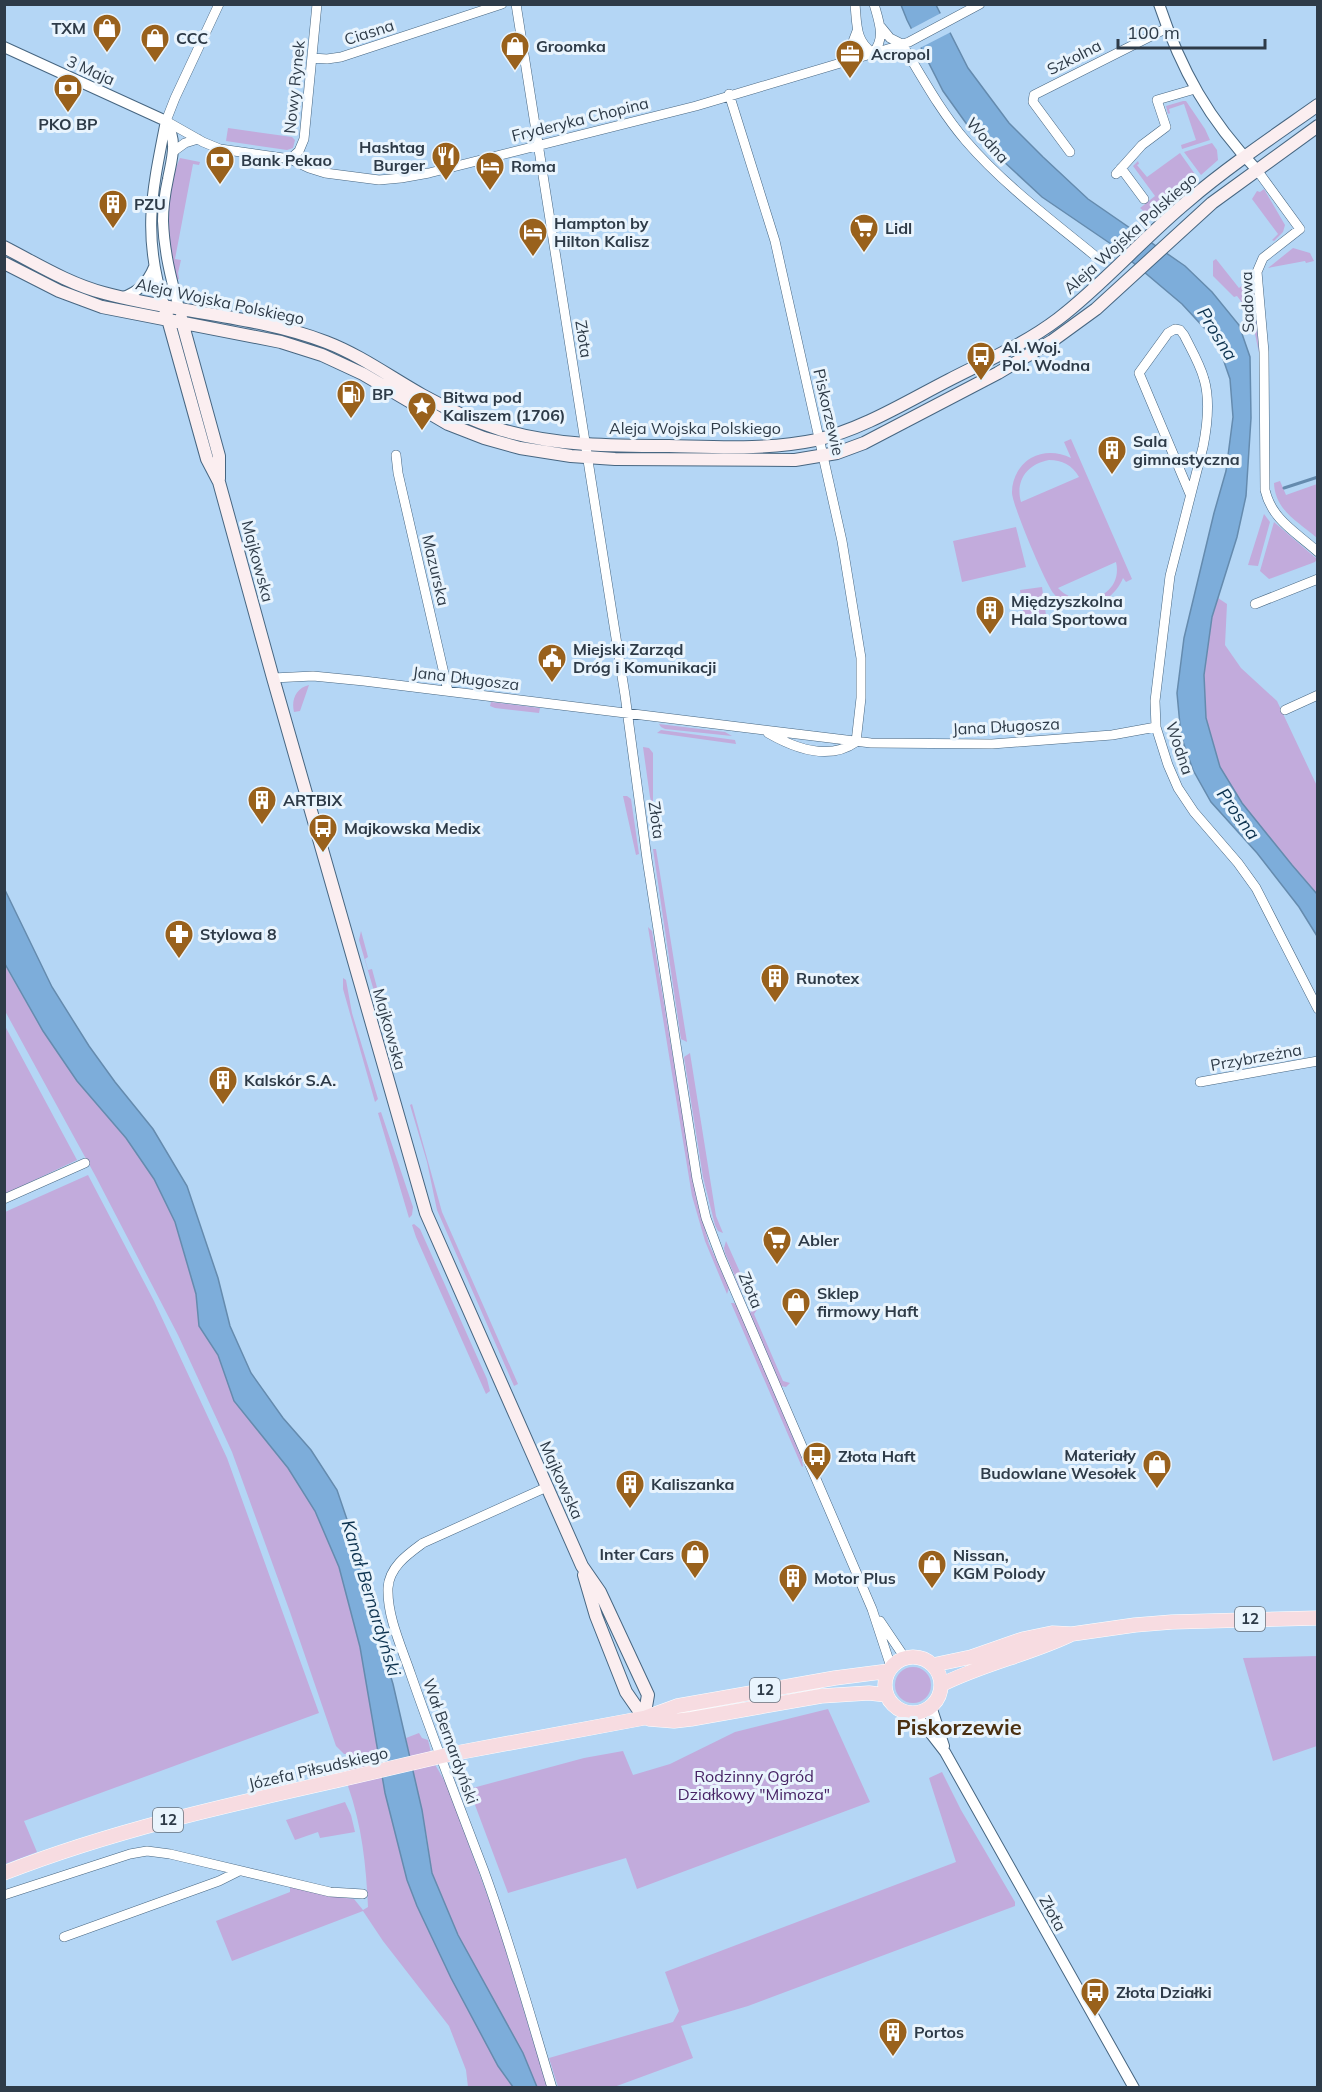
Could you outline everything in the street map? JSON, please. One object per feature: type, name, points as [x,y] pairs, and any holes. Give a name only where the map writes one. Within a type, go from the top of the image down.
[{"type":"main road","name":"Aleja Wojska Polskiego","points":[[4,247],[79,285],[123,297],[310,336],[354,354],[435,402],[504,431],[585,445],[748,447],[789,444],[819,439],[879,416],[1028,339],[1070,310],[1189,200],[1317,105]]},
{"type":"main road","name":"Aleja Wojska Polskiego","points":[[4,262],[87,303],[306,349],[348,366],[429,415],[466,432],[536,452],[587,458],[778,461],[823,456],[847,449],[878,436],[1015,364],[1079,322],[1212,203],[1317,126]]},
{"type":"main road","name":"Majkowska","points":[[164,305],[207,459],[219,482],[426,1213],[582,1566],[596,1616],[623,1685],[630,1700],[644,1718]]},
{"type":"main road","name":"Majkowska","points":[[179,308],[219,456],[219,482]]},
{"type":"main road","name":"Majkowska","points":[[582,1566],[600,1592],[648,1695],[644,1718]]},
{"type":"main road","name":"12","points":[[890,1669],[905,1658],[917,1657],[933,1665],[971,1657],[1023,1639],[1052,1633],[1072,1634],[1172,1622],[1317,1618]]},
{"type":"main road","name":"12","points":[[941,1685],[1044,1647],[1072,1634]]},
{"type":"main road","points":[[890,1669],[885,1683],[887,1695],[898,1708],[914,1712],[931,1706],[938,1696],[941,1685],[939,1674],[933,1665]]},
{"type":"main road","name":"Józefa Piłsudskiego","points":[[4,1873],[146,1826],[451,1754],[644,1718],[677,1706],[890,1669]]},
{"type":"main road","name":"Józefa Piłsudskiego","points":[[644,1718],[674,1721],[821,1696],[869,1693],[887,1695]]},
{"type":"street","points":[[166,121],[219,4]]},
{"type":"street","name":"Nowy Rynek","points":[[166,121],[220,149],[290,159],[299,151],[304,140],[317,4]]},
{"type":"street","name":"Ciasna","points":[[312,58],[341,57],[502,4]]},
{"type":"street","name":"Złota","points":[[516,4],[628,713],[663,963],[697,1179],[706,1218],[725,1267],[872,1609],[890,1669]]},
{"type":"street","points":[[855,4],[857,31],[864,46],[873,53],[881,39],[881,27],[874,4]]},
{"type":"street","name":"Fryderyka Chopina","points":[[290,159],[325,173],[369,179],[390,179],[429,173],[685,108],[906,43],[980,4]]},
{"type":"street","points":[[1159,4],[1181,64],[1195,89],[1257,170]]},
{"type":"street","name":"Wodna","points":[[881,27],[890,38],[906,43],[948,117],[972,147],[1016,191],[1094,255]]},
{"type":"street","name":"Szkolna","points":[[1070,152],[1033,102],[1034,95],[1167,28]]},
{"type":"street","points":[[840,63],[849,52],[857,31]]},
{"type":"street","name":"3 Maja","points":[[4,47],[166,121]]},
{"type":"street","points":[[1144,199],[1118,171],[1142,146],[1166,127],[1157,100],[1195,89]]},
{"type":"street","name":"Piskorzewie","points":[[729,94],[775,241],[846,565],[861,658],[856,742]]},
{"type":"street","name":"Majkowska","points":[[166,121],[173,135],[174,151],[165,194],[164,228],[167,265],[179,308]]},
{"type":"street","name":"Majkowska","points":[[164,305],[154,267],[150,235],[150,206],[166,121]]},
{"type":"street","points":[[174,151],[185,143],[198,139]]},
{"type":"street","name":"Sadowa","points":[[1257,170],[1300,229],[1263,258],[1257,272],[1264,360],[1265,490],[1269,504],[1277,516],[1317,552]]},
{"type":"street","points":[[123,297],[134,293],[142,286],[154,267]]},
{"type":"street","name":"Wodna","points":[[1190,494],[1139,373],[1168,333],[1175,329],[1180,330],[1184,335],[1201,370],[1206,390],[1205,438],[1168,588],[1155,702],[1156,727],[1178,788],[1194,812],[1238,863],[1256,888],[1317,1009]]},
{"type":"street","name":"Mazurska","points":[[396,456],[448,691]]},
{"type":"street","points":[[1256,604],[1317,579]]},
{"type":"street","name":"Jana Długosza","points":[[273,678],[332,678],[856,742],[984,744],[1112,735],[1156,727]]},
{"type":"street","points":[[1285,710],[1317,695]]},
{"type":"street","name":"Przybrzeżna","points":[[1200,1082],[1317,1061]]},
{"type":"street","points":[[4,1199],[85,1163]]},
{"type":"street","name":"Wał Bernardyński","points":[[547,1487],[423,1543],[408,1554],[395,1569],[388,1584],[388,1602],[432,1736],[495,1904],[552,2088]]},
{"type":"street","name":"Złota","points":[[872,1609],[905,1658]]},
{"type":"street","name":"Złota","points":[[931,1706],[945,1752]]},
{"type":"street","name":"Złota","points":[[914,1712],[945,1752],[1134,2088]]},
{"type":"street","points":[[4,1895],[139,1852],[170,1854],[330,1892],[363,1894]]},
{"type":"street","points":[[64,1937],[219,1881],[239,1871]]},
{"type":"green space","points":[[1186,101],[1210,140],[1182,149],[1181,145],[1196,140],[1184,104],[1169,109],[1168,114],[1166,106]]},
{"type":"green space","points":[[228,128],[292,137],[295,140],[293,148],[287,150],[226,141]]},
{"type":"green space","points":[[1212,143],[1217,150],[1218,160],[1201,175],[1184,152]]},
{"type":"green space","points":[[1180,153],[1197,177],[1151,217],[1140,208],[1155,196],[1133,166],[1138,161],[1137,165],[1147,177]]},
{"type":"green space","points":[[180,158],[200,162],[199,165],[193,164],[175,259],[181,260],[177,280],[168,219],[171,188]]},
{"type":"green space","points":[[1264,189],[1285,225],[1283,232],[1274,241],[1272,240],[1278,234],[1252,199],[1257,191]]},
{"type":"green space","points":[[1293,248],[1310,253],[1314,261],[1268,268]]},
{"type":"green space","points":[[1216,259],[1239,288],[1249,280],[1253,282],[1259,353],[1255,334],[1244,312],[1247,309],[1237,296],[1234,297],[1213,276],[1213,261]]},
{"type":"green space","points":[[1071,439],[1132,579],[1126,582],[1123,578],[1111,596],[1102,602],[1082,608],[1072,607],[1054,594],[1023,526],[1012,492],[1017,473],[1031,458],[1051,453],[1071,458],[1064,442]],"holes":[[[1049,460],[1066,464],[1079,477],[1021,502],[1020,487],[1024,475],[1034,465]],[[1116,562],[1117,574],[1113,584],[1098,597],[1077,599],[1058,588]]]},
{"type":"green space","points":[[1280,481],[1286,495],[1317,484],[1317,538],[1283,508],[1275,493],[1274,483]]},
{"type":"green space","points":[[1264,514],[1270,522],[1258,566],[1248,565]]},
{"type":"green space","points":[[1274,522],[1317,559],[1315,562],[1269,579],[1260,571]]},
{"type":"green space","points":[[1016,527],[1026,567],[962,582],[953,541]]},
{"type":"green space","points":[[1042,587],[1047,622],[1025,625],[1020,590]]},
{"type":"green space","points":[[1218,598],[1227,604],[1225,645],[1241,668],[1277,701],[1317,786],[1317,894],[1242,803],[1220,767],[1206,718],[1204,675],[1212,617]]},
{"type":"green space","points":[[309,685],[300,711],[294,712],[293,703],[296,695]]},
{"type":"green space","points":[[491,702],[540,708],[539,713],[495,708],[490,706]]},
{"type":"green space","points":[[659,724],[725,732],[732,736],[665,729]]},
{"type":"green space","points":[[661,730],[735,740],[736,744],[657,733]]},
{"type":"green space","points":[[643,747],[649,748],[653,753],[653,808],[650,797]]},
{"type":"green space","points":[[623,796],[631,799],[639,854],[636,855]]},
{"type":"green space","points":[[653,849],[656,849],[687,1042],[681,1039]]},
{"type":"green space","points":[[648,927],[652,931],[696,1197],[709,1244],[729,1288],[727,1294],[705,1241],[692,1196]]},
{"type":"green space","points":[[361,931],[368,957],[365,959],[368,970],[372,969],[385,1017],[381,1015],[359,940]]},
{"type":"green space","points":[[4,964],[43,1031],[77,1081],[126,1138],[154,1179],[175,1222],[196,1294],[199,1326],[218,1355],[234,1401],[288,1468],[315,1511],[339,1567],[360,1647],[385,1793],[407,1880],[451,1978],[498,2066],[513,2087],[468,2087],[466,2070],[449,2026],[383,1941],[363,1911],[232,1961],[216,1921],[290,1892],[290,1886],[329,1896],[354,1899],[363,1910],[368,1907],[360,1831],[346,1777],[339,1764],[341,1760],[347,1758],[346,1754],[336,1746],[232,1452],[178,1335],[96,1177],[5,1011]]},
{"type":"green space","points":[[343,978],[346,980],[352,1013],[378,1099],[375,1102],[343,989]]},
{"type":"green space","points":[[5,1026],[77,1160],[4,1194]]},
{"type":"green space","points":[[690,1053],[716,1216],[723,1233],[718,1231],[715,1225],[703,1177],[684,1057]]},
{"type":"green space","points":[[412,1104],[442,1212],[518,1384],[514,1386],[437,1210],[427,1162],[410,1105]]},
{"type":"green space","points":[[381,1112],[413,1207],[409,1218],[378,1113]]},
{"type":"green space","points":[[88,1175],[154,1301],[227,1458],[319,1713],[24,1821],[37,1852],[5,1864],[5,1212]]},
{"type":"green space","points":[[412,1225],[420,1229],[487,1379],[490,1391],[486,1394],[416,1237]]},
{"type":"green space","points":[[726,1241],[750,1295],[744,1293],[740,1288],[725,1253]]},
{"type":"green space","points":[[731,1303],[737,1306],[801,1456],[802,1467]]},
{"type":"green space","points":[[756,1305],[759,1307],[754,1314],[783,1381],[790,1383],[786,1387],[781,1386],[750,1313]]},
{"type":"green space","points":[[1317,1656],[1317,1746],[1273,1761],[1243,1658]]},
{"type":"green space","points":[[913,1667],[926,1672],[931,1685],[926,1698],[913,1703],[900,1698],[895,1685],[900,1672]]},
{"type":"green space","name":"Rodzinny Ogród Działkowy \"Mimoza\"","points":[[828,1709],[870,1802],[637,1889],[626,1858],[508,1893],[469,1789],[584,1758],[623,1751],[633,1775],[670,1764],[735,1732]]},
{"type":"green space","points":[[419,1733],[422,1738],[428,1740],[433,1761],[447,1785],[496,1919],[547,2087],[537,2087],[523,2053],[458,1935],[432,1873],[427,1837],[406,1738]]},
{"type":"green space","points":[[942,1772],[961,1810],[1015,1902],[1015,1906],[748,2006],[681,2026],[693,2058],[614,2087],[558,2087],[549,2058],[673,2022],[679,2011],[665,1972],[956,1862],[929,1778]]},
{"type":"green space","points":[[345,1802],[355,1832],[320,1838],[318,1832],[295,1840],[286,1820]]},
{"type":"water","name":"Prosna","points":[[901,5],[936,5],[968,68],[1009,123],[1088,199],[1185,266],[1212,292],[1239,325],[1250,357],[1251,418],[1246,496],[1237,537],[1212,617],[1204,675],[1206,718],[1220,767],[1242,803],[1317,894],[1317,936],[1299,907],[1257,853],[1211,802],[1193,770],[1181,736],[1177,693],[1184,638],[1226,471],[1233,417],[1230,379],[1221,353],[1207,331],[1182,304],[1111,244],[1042,197],[973,133],[943,91]]},
{"type":"water","points":[[4,888],[52,987],[89,1046],[153,1129],[187,1186],[218,1278],[230,1326],[251,1373],[283,1418],[311,1450],[337,1490],[357,1549],[368,1601],[393,1684],[422,1810],[432,1873],[458,1935],[523,2053],[537,2087],[513,2087],[498,2066],[451,1978],[417,1906],[407,1880],[385,1793],[360,1647],[339,1567],[315,1511],[288,1468],[234,1401],[218,1355],[199,1326],[196,1294],[175,1222],[154,1179],[126,1138],[77,1081],[43,1031],[5,964]]},
{"type":"pier","points":[[943,12],[953,31],[918,49],[909,30]]},
{"type":"waterway","points":[[1284,488],[1318,477]]},
{"type":"place","name":"TXM","points":[[107,54]]},
{"type":"place","name":"CCC","points":[[155,64]]},
{"type":"place","name":"Groomka","points":[[515,72]]},
{"type":"place","name":"Acropol","points":[[850,80]]},
{"type":"place","name":"PKO BP","points":[[68,114]]},
{"type":"place","name":"Hashtag Burger","points":[[446,182]]},
{"type":"place","name":"Bank Pekao","points":[[220,186]]},
{"type":"place","name":"Roma","points":[[490,192]]},
{"type":"place","name":"PZU","points":[[113,230]]},
{"type":"place","name":"Lidl","points":[[864,254]]},
{"type":"place","name":"Hampton by Hilton Kalisz","points":[[533,258]]},
{"type":"place","name":"Al. Woj. Pol. Wodna","points":[[981,382]]},
{"type":"place","name":"BP","points":[[351,420]]},
{"type":"place","name":"Bitwa pod Kaliszem (1706)","points":[[422,432]]},
{"type":"place","name":"Sala gimnastyczna","points":[[1112,476]]},
{"type":"place","name":"Międzyszkolna Hala Sportowa","points":[[990,636]]},
{"type":"place","name":"Miejski Zarząd Dróg i Komunikacji","points":[[552,684]]},
{"type":"place","name":"ARTBIX","points":[[262,826]]},
{"type":"place","name":"Majkowska Medix","points":[[323,854]]},
{"type":"place","name":"Stylowa 8","points":[[179,960]]},
{"type":"place","name":"Runotex","points":[[775,1004]]},
{"type":"place","name":"Kalskór S.A.","points":[[223,1106]]},
{"type":"place","name":"Abler","points":[[777,1266]]},
{"type":"place","name":"Sklep firmowy Haft","points":[[796,1328]]},
{"type":"place","name":"Złota Haft","points":[[817,1482]]},
{"type":"place","name":"Materiały Budowlane Wesołek","points":[[1157,1490]]},
{"type":"place","name":"Kaliszanka","points":[[630,1510]]},
{"type":"place","name":"Inter Cars","points":[[695,1580]]},
{"type":"place","name":"Nissan, KGM Polody","points":[[932,1590]]},
{"type":"place","name":"Motor Plus","points":[[793,1604]]},
{"type":"place","name":"Złota Działki","points":[[1095,2018]]},
{"type":"place","name":"Portos","points":[[893,2058]]},
{"type":"district","name":"Piskorzewie","points":[[959,1727]]},
{"type":"water label","name":"Kanał Bernardyński","points":[[371,1598]]}]
